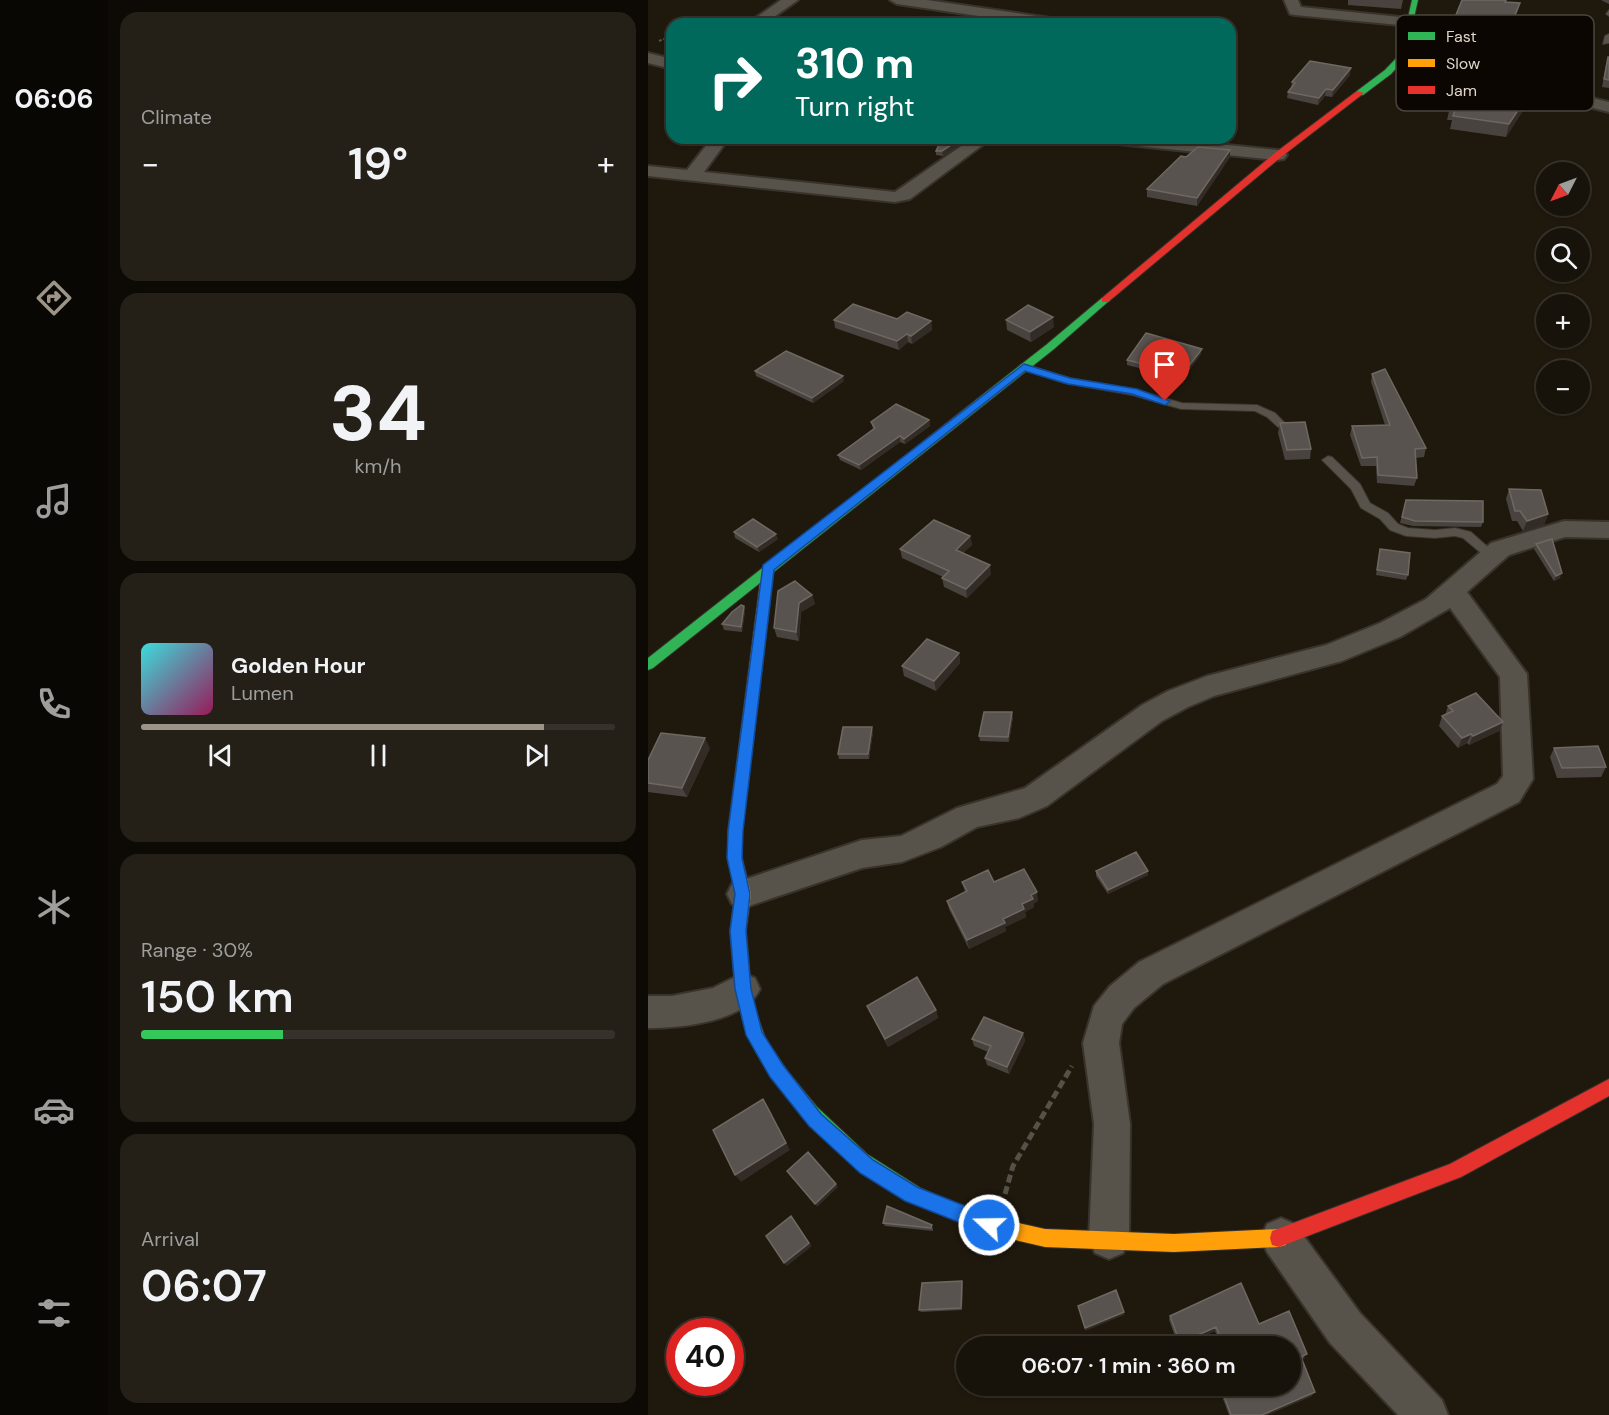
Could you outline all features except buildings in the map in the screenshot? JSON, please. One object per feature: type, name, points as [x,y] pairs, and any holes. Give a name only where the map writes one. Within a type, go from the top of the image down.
[{"type":"street","points":[[763,18],[791,0]]},
{"type":"street","points":[[897,0],[1022,18]]},
{"type":"street","points":[[1291,0],[1295,10],[1304,12],[1396,21]]},
{"type":"street","points":[[1412,15],[1416,0]]},
{"type":"street","points":[[648,58],[666,62]]},
{"type":"street","points":[[648,665],[1024,367],[1278,155],[1388,72],[1396,63]]},
{"type":"street","points":[[1594,103],[1609,107]]},
{"type":"street","points":[[692,176],[716,144]]},
{"type":"street","points":[[648,171],[895,197],[904,195],[976,144]]},
{"type":"street","points":[[1167,144],[1278,155]]},
{"type":"street","points":[[742,894],[862,854],[902,849],[930,838],[968,817],[1019,805],[1036,797],[1152,713],[1178,699],[1207,687],[1332,654],[1390,630],[1435,606],[1500,549],[1564,529],[1609,530]]},
{"type":"street","points":[[768,568],[735,831],[735,858],[742,894],[738,931],[743,989],[754,1035],[777,1071],[815,1120],[866,1167],[911,1194],[989,1225],[1045,1238],[1174,1243],[1281,1238],[1455,1171],[1609,1087]]},
{"type":"street","points":[[1108,1239],[1113,1124],[1101,1043],[1106,1018],[1122,997],[1151,973],[1508,793],[1518,778],[1515,683],[1507,664],[1452,591]]},
{"type":"street","points":[[648,1012],[672,1012],[718,1003],[743,989]]},
{"type":"street","points":[[1281,1238],[1345,1328],[1427,1415]]},
{"type":"lane","points":[[1024,367],[1068,381],[1133,392],[1181,406],[1257,408],[1282,425]]},
{"type":"lane","points":[[1328,460],[1356,487],[1365,504],[1384,516],[1394,527],[1406,531],[1435,534],[1455,532],[1467,535],[1492,556]]},
{"type":"path","points":[[989,1225],[1008,1189],[1013,1166],[1059,1086],[1074,1063],[1101,1043]]},
{"type":"traffic: fast","points":[[1412,15],[1415,0]]},
{"type":"traffic: fast","points":[[1360,93],[1396,63]]},
{"type":"traffic: fast","points":[[648,665],[1050,347],[1105,300]]},
{"type":"traffic: fast","points":[[750,1018],[760,1045],[782,1077],[811,1113],[861,1160],[916,1196],[946,1210],[1014,1231]]},
{"type":"traffic: slow","points":[[750,1018],[743,989],[738,931],[743,894],[735,858],[735,831],[768,568]]},
{"type":"traffic: slow","points":[[1014,1231],[1045,1238],[1174,1243],[1279,1238]]},
{"type":"traffic: jam","points":[[1105,300],[1278,155],[1360,93]]},
{"type":"traffic: jam","points":[[1279,1238],[1455,1171],[1609,1087]]},
{"type":"route","points":[[989,1225],[911,1194],[866,1167],[815,1120],[777,1071],[754,1035],[743,989],[738,931],[742,894],[735,858],[735,831],[759,625],[768,568],[1024,367],[1068,381],[1133,392],[1165,401]]}]
